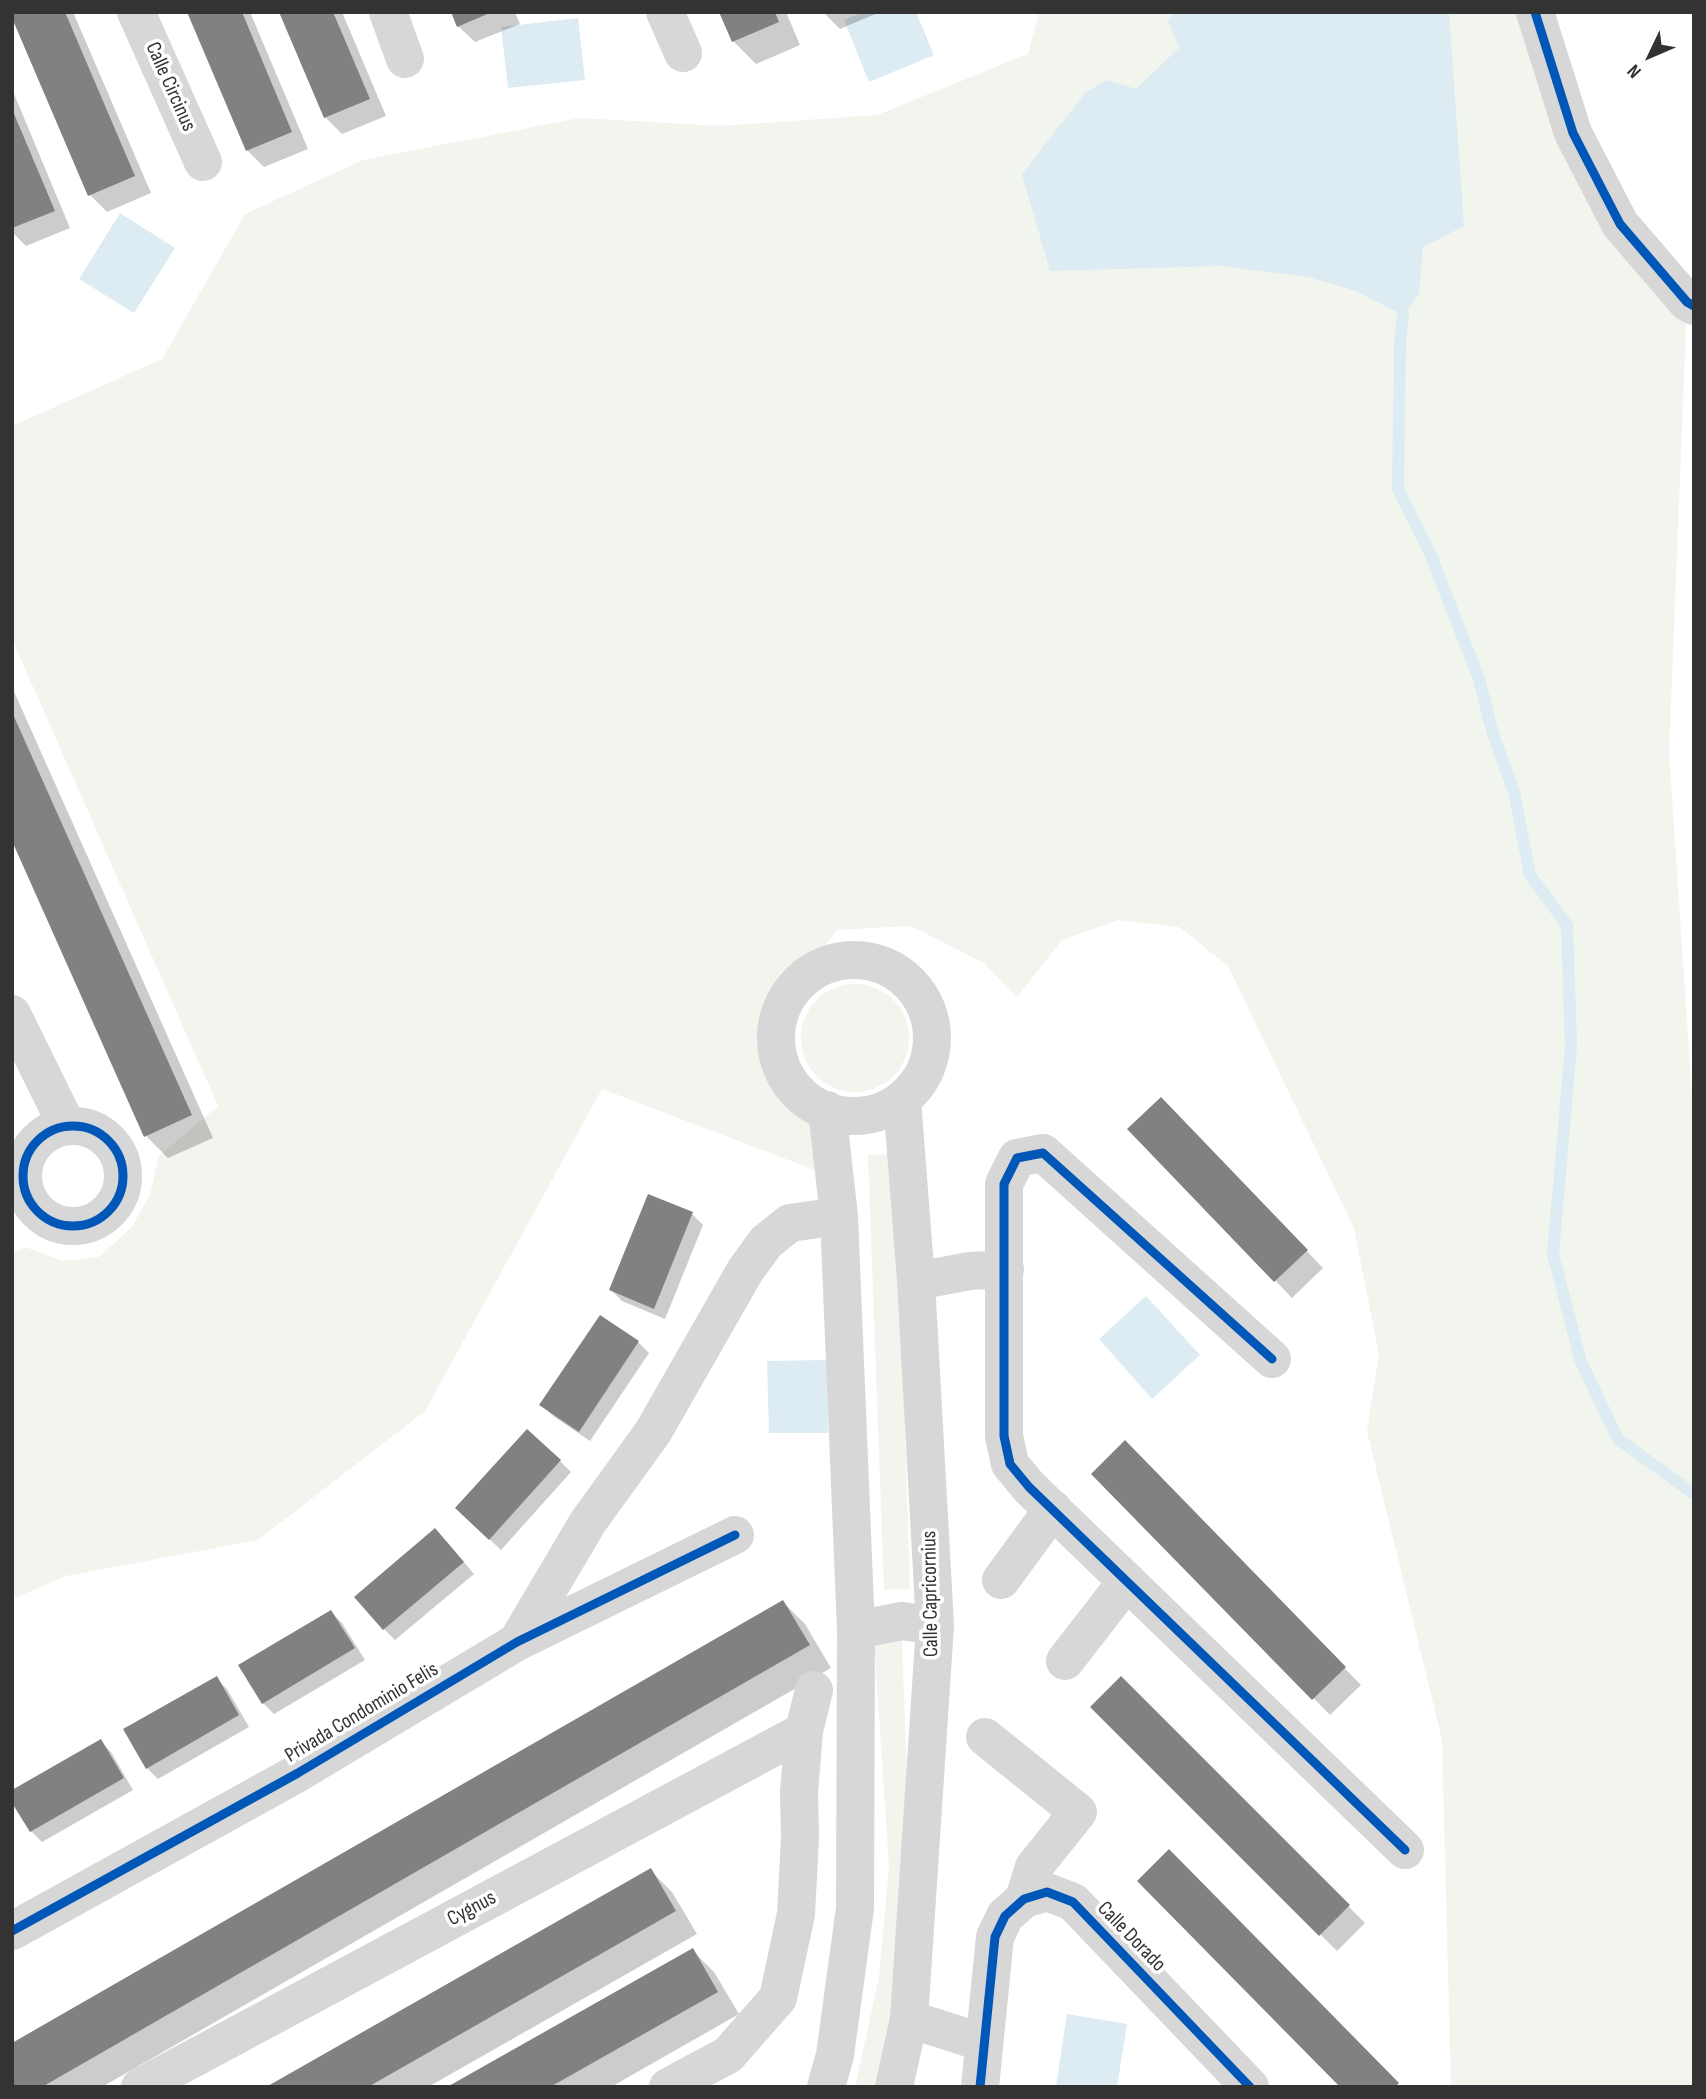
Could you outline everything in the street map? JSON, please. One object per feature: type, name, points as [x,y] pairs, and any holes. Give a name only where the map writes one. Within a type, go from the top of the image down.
[{"type":"street","name":"Calle Circinus","points":[[136,12],[203,162]]},
{"type":"street","points":[[388,12],[405,59]]},
{"type":"street","points":[[664,12],[683,53]]},
{"type":"street","points":[[1535,12],[1573,133],[1620,225],[1687,302],[1694,306]]},
{"type":"street","points":[[865,960],[893,970],[916,990],[930,1018],[932,1048],[922,1077],[902,1100],[874,1114],[847,1115],[827,1110],[807,1100],[787,1079],[779,1063],[776,1026],[786,997],[806,975],[834,961],[865,960]]},
{"type":"street","points":[[12,1013],[67,1126]]},
{"type":"street","name":"Calle Capricornius","points":[[894,2087],[909,2019],[935,1626],[916,1281],[902,1100]]},
{"type":"street","points":[[826,2087],[835,2055],[855,1908],[856,1630],[838,1216],[827,1110]]},
{"type":"street","points":[[1272,1359],[1043,1153],[1017,1158],[1004,1184],[1003,1436],[1010,1464],[1053,1509],[1405,1850]]},
{"type":"street","name":"Privada Condominio Felis","points":[[516,1642],[588,1522],[653,1432],[745,1271],[766,1242],[790,1223],[838,1216]]},
{"type":"street","points":[[916,1281],[970,1271],[1005,1269]]},
{"type":"street","points":[[1001,1580],[1053,1509]]},
{"type":"street","name":"Privada Condominio Felis","points":[[12,1931],[298,1773],[516,1642],[735,1535]]},
{"type":"street","points":[[1065,1661],[1127,1581]]},
{"type":"street","points":[[856,1630],[902,1621],[935,1626]]},
{"type":"street","points":[[668,2087],[729,2054],[778,1998],[796,1914],[800,1837],[799,1792],[804,1731],[814,1690]]},
{"type":"street","name":"Cygnus","points":[[140,2087],[804,1731]]},
{"type":"street","points":[[980,2087],[995,1937],[1005,1916],[1024,1899],[1034,1867],[1078,1811],[985,1737]]},
{"type":"street","name":"Calle Dorado","points":[[1024,1899],[1047,1892],[1073,1902],[1250,2087]]},
{"type":"street","points":[[796,1914],[855,1908]]},
{"type":"street","points":[[909,2019],[984,2043]]},
{"type":"shaded area","points":[[864,12],[916,12],[934,55],[869,82],[844,20]]},
{"type":"shaded area","points":[[1039,12],[1541,12],[1573,133],[1687,302],[1669,752],[1694,1127],[1694,2087],[1451,2087],[1442,1740],[1367,1431],[1379,1354],[1354,1228],[1228,966],[1179,927],[1118,920],[1062,940],[1017,997],[984,963],[911,926],[837,930],[786,997],[779,1062],[827,1110],[833,1177],[602,1089],[425,1411],[258,1540],[66,1576],[12,1599],[12,1253],[25,1247],[63,1261],[99,1257],[131,1228],[150,1195],[159,1156],[218,1106],[12,639],[12,426],[162,359],[245,214],[363,160],[580,118],[720,126],[877,115],[1028,54]]},
{"type":"shaded area","points":[[1173,12],[1449,12],[1464,226],[1423,247],[1419,294],[1403,315],[1356,291],[1308,277],[1220,266],[1050,271],[1022,174],[1086,92],[1107,80],[1136,89],[1179,48],[1168,21]]},
{"type":"shaded area","points":[[578,18],[585,80],[508,88],[501,27]]},
{"type":"shaded area","points":[[120,213],[175,248],[134,313],[79,279]]},
{"type":"shaded area","points":[[855,984],[876,988],[893,1000],[905,1017],[909,1038],[905,1059],[893,1076],[876,1088],[855,1092],[834,1088],[817,1076],[805,1059],[801,1038],[805,1017],[817,1000],[834,988]]},
{"type":"shaded area","points":[[896,1154],[910,1589],[884,1590],[868,1155]]},
{"type":"shaded area","points":[[1146,1296],[1200,1355],[1152,1399],[1099,1339]]},
{"type":"shaded area","points":[[827,1360],[828,1433],[769,1433],[767,1361]]},
{"type":"shaded area","points":[[902,1640],[909,1834],[908,1923],[882,2087],[855,2087],[879,1977],[889,1867],[874,1641]]},
{"type":"shaded area","points":[[1067,2014],[1127,2024],[1117,2087],[1056,2086]]},
{"type":"building","points":[[12,12],[65,12],[135,176],[88,196],[12,18]]},
{"type":"building","points":[[187,12],[242,12],[292,132],[246,151]]},
{"type":"building","points":[[279,12],[333,12],[370,99],[324,118]]},
{"type":"building","points":[[451,12],[492,12],[457,27]]},
{"type":"building","points":[[719,12],[775,12],[779,22],[732,42]]},
{"type":"building","points":[[12,109],[55,211],[12,228]]},
{"type":"building","points":[[12,712],[192,1115],[144,1137],[12,841]]},
{"type":"building","points":[[1161,1097],[1308,1250],[1274,1282],[1127,1129]]},
{"type":"building","points":[[648,1194],[693,1212],[654,1309],[609,1290]]},
{"type":"building","points":[[600,1315],[639,1341],[579,1432],[539,1405]]},
{"type":"building","points":[[527,1429],[561,1460],[489,1540],[455,1508]]},
{"type":"building","points":[[1125,1440],[1346,1667],[1312,1700],[1091,1474]]},
{"type":"building","points":[[435,1528],[464,1562],[383,1630],[354,1597]]},
{"type":"building","points":[[783,1600],[810,1645],[42,2087],[12,2087],[12,2043]]},
{"type":"building","points":[[331,1610],[355,1648],[262,1704],[238,1665]]},
{"type":"building","points":[[217,1676],[239,1715],[146,1769],[123,1729]]},
{"type":"building","points":[[1121,1676],[1350,1905],[1319,1936],[1090,1707]]},
{"type":"building","points":[[101,1739],[124,1778],[30,1832],[12,1803],[12,1790]]},
{"type":"building","points":[[1169,1849],[1399,2083],[1395,2087],[1340,2087],[1137,1881]]},
{"type":"building","points":[[651,1868],[676,1911],[368,2087],[266,2087]]},
{"type":"building","points":[[693,1948],[718,1992],[550,2087],[447,2087]]},
{"type":"waterway","points":[[1403,315],[1400,342],[1398,489],[1430,553],[1479,679],[1493,734],[1514,792],[1530,875],[1567,925],[1571,1046],[1553,1254],[1581,1362],[1618,1439],[1694,1494]]},
{"type":"cycle path","points":[[1535,12],[1573,133],[1620,224],[1687,302],[1694,306]]},
{"type":"cycle path","points":[[73,1126],[92,1130],[108,1141],[119,1157],[123,1176],[119,1195],[108,1211],[92,1222],[73,1226],[54,1222],[38,1211],[27,1195],[23,1176],[27,1157],[38,1141],[54,1130],[73,1126]]},
{"type":"cycle path","points":[[1272,1359],[1043,1153],[1017,1158],[1004,1184],[1004,1436],[1010,1464],[1029,1487],[1405,1850]]},
{"type":"cycle path","points":[[12,1931],[298,1773],[517,1642],[735,1535]]},
{"type":"cycle path","points":[[980,2087],[995,1937],[1005,1916],[1024,1899],[1047,1892],[1073,1902],[1250,2087]]}]
